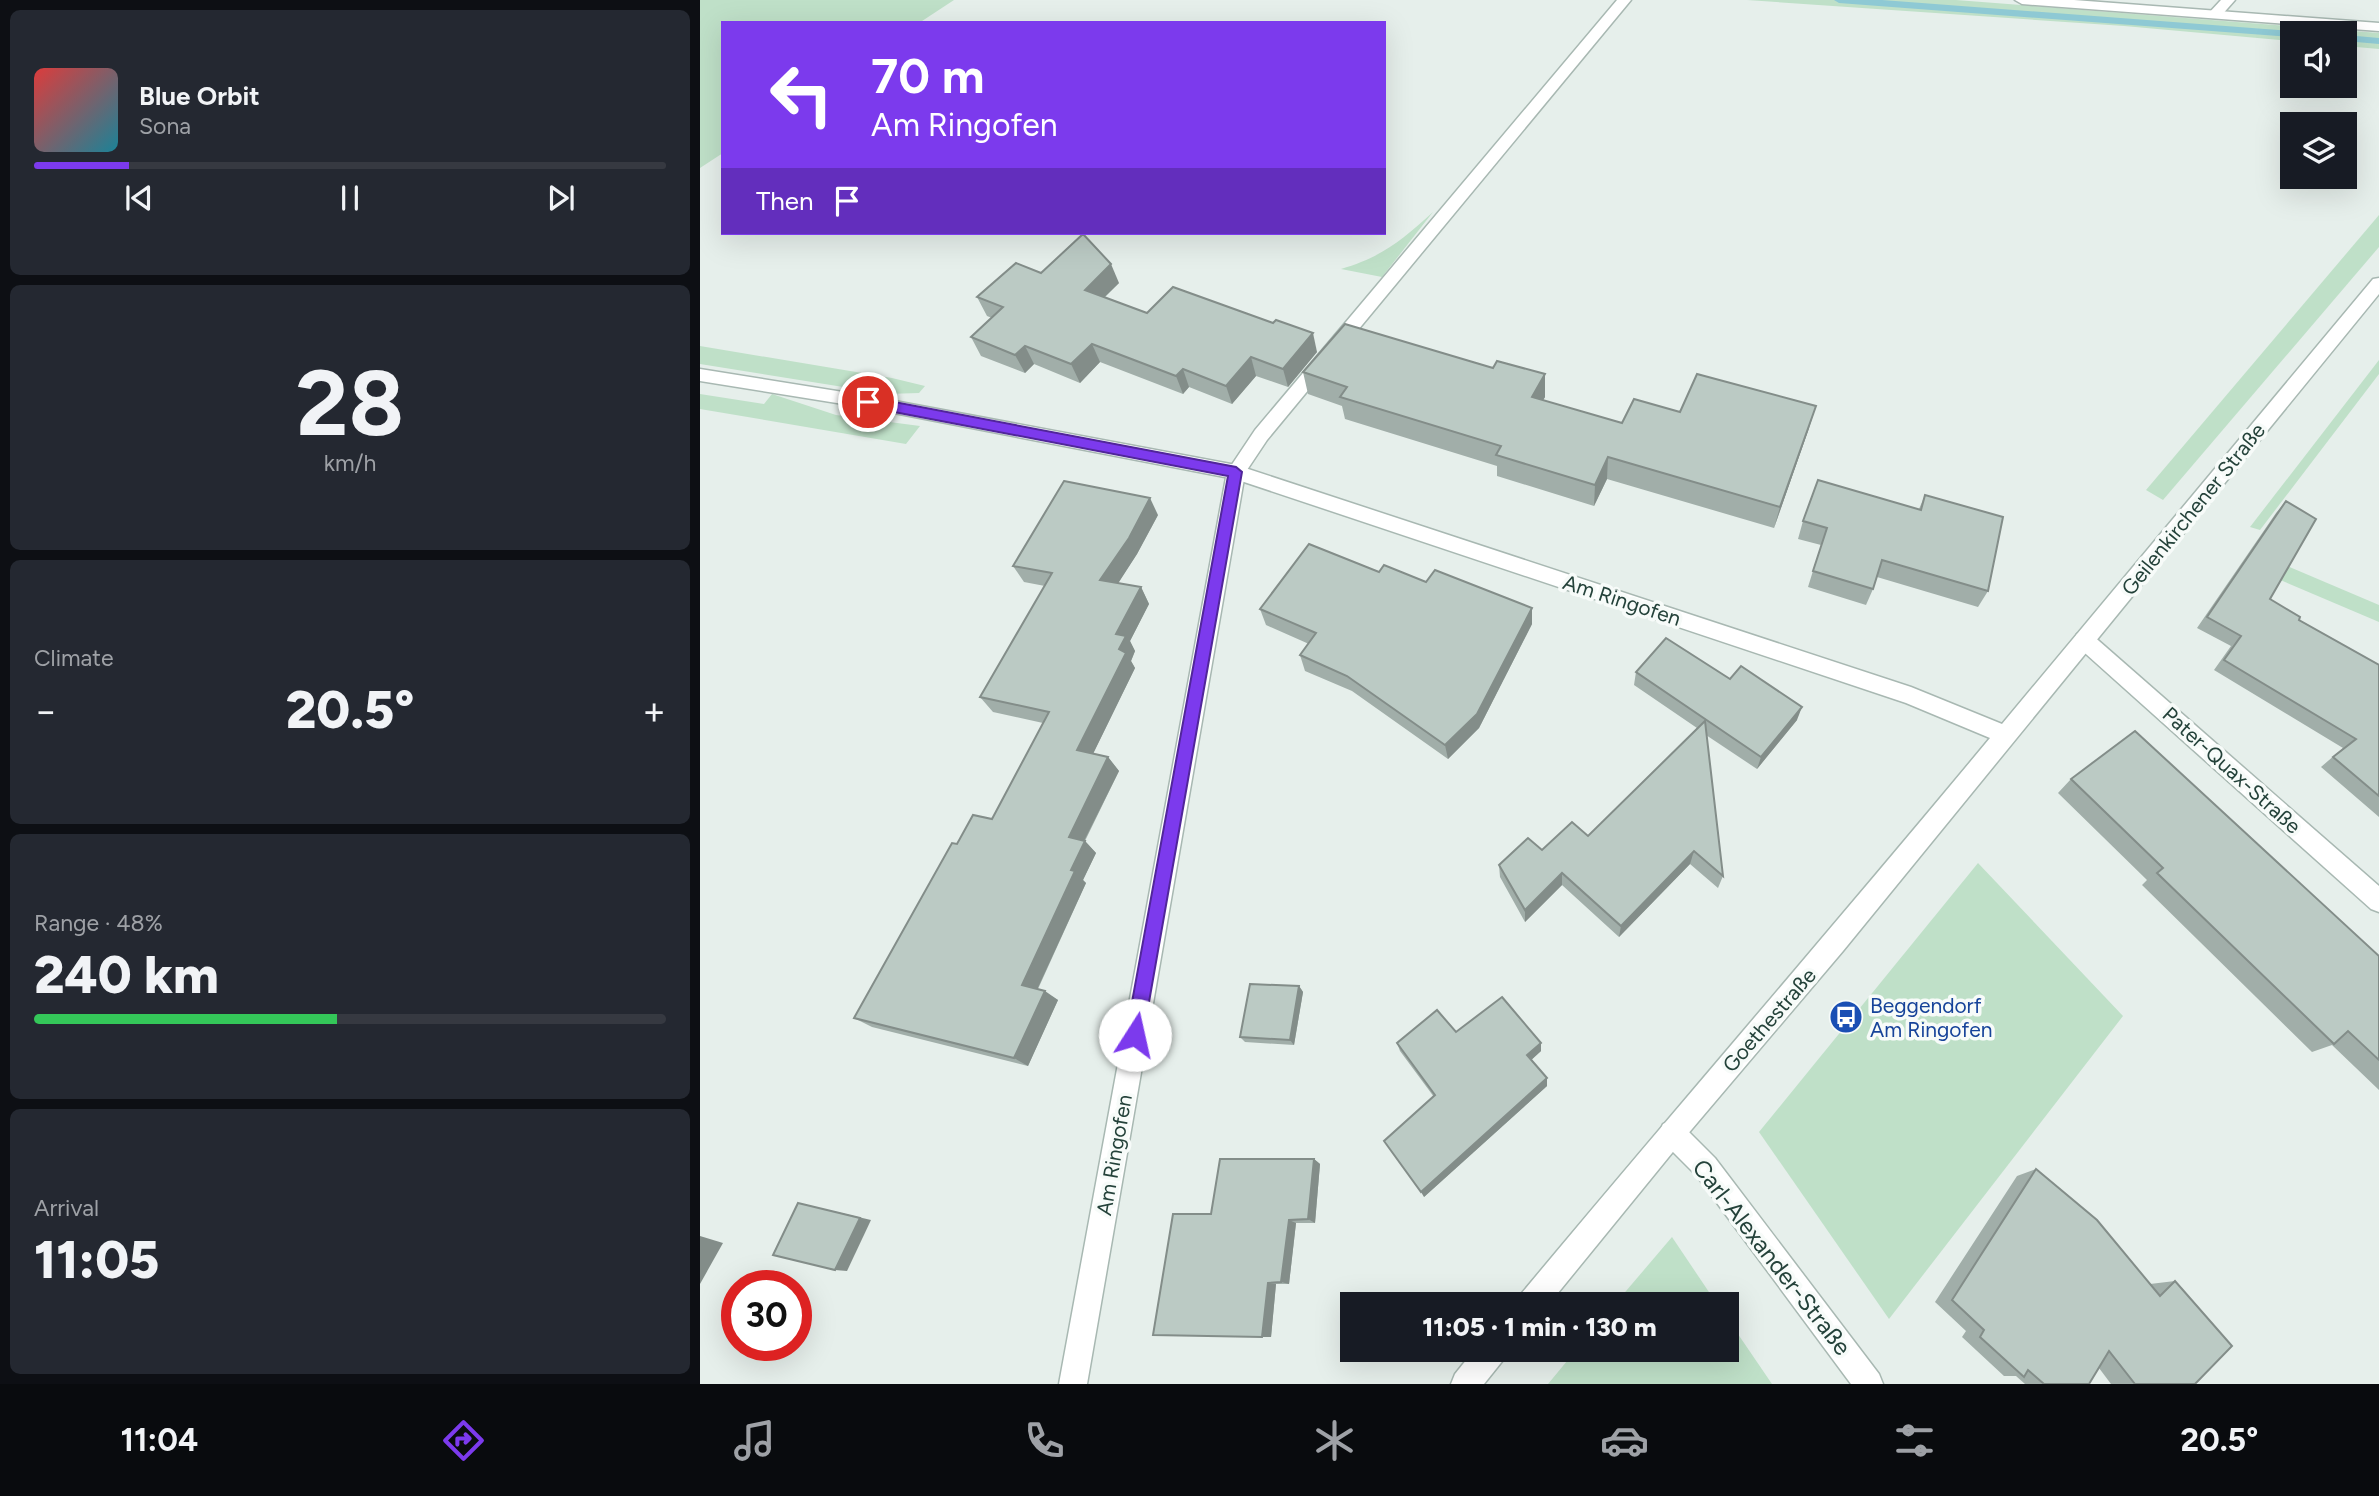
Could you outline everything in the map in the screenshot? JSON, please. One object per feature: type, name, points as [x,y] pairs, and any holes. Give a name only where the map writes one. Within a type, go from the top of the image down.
[{"type":"street","name":"Am Ringofen","points":[[1073,1384],[1236,472],[1261,435],[1624,0]]},
{"type":"street","points":[[2022,0],[2379,27]]},
{"type":"street","points":[[2215,14],[2228,0]]},
{"type":"street","name":"Geilenkirchener Straße","points":[[2007,735],[2379,283]]},
{"type":"street","name":"Am Ringofen","points":[[700,375],[882,405],[1236,472],[1911,696],[2007,735]]},
{"type":"street","name":"Pater-Quax-Straße","points":[[2084,640],[2379,901]]},
{"type":"street","name":"Goethestraße","points":[[1541,1292],[2007,735]]},
{"type":"street","name":"Carl-Alexander-Straße","points":[[1672,1133],[1706,1167],[1869,1384]]},
{"type":"street","points":[[1465,1384],[1483,1362]]},
{"type":"green space","points":[[700,0],[954,0],[922,21],[721,21],[721,154],[700,168]]},
{"type":"green space","points":[[1747,0],[1956,0],[2280,25],[2280,40],[2124,26]]},
{"type":"green space","points":[[2357,31],[2379,33],[2379,49],[2357,47]]},
{"type":"green space","points":[[1433,212],[1382,277],[1341,269],[1368,259],[1391,246]]},
{"type":"green space","points":[[2379,215],[2379,247],[2163,500],[2146,490]]},
{"type":"green space","points":[[700,346],[892,378],[925,386],[919,393],[887,394],[700,364]]},
{"type":"green space","points":[[2379,360],[2379,374],[2260,530],[2250,527]]},
{"type":"green space","points":[[700,394],[764,404],[772,394],[836,415],[920,426],[906,444],[700,409]]},
{"type":"green space","points":[[2254,552],[2379,605],[2379,622],[2245,565]]},
{"type":"green space","points":[[1978,863],[2123,1016],[1889,1319],[1759,1132]]},
{"type":"green space","points":[[1672,1237],[1709,1292],[1625,1292]]},
{"type":"green space","points":[[1739,1336],[1772,1384],[1548,1384],[1566,1362],[1739,1362]]},
{"type":"building","points":[[1084,235],[1111,264],[1085,290],[1147,313],[1173,287],[1273,323],[1276,320],[1313,333],[1283,369],[1251,357],[1226,386],[1183,369],[1176,376],[1092,344],[1071,364],[1025,346],[1015,355],[971,337],[1003,307],[977,297],[1016,263],[1041,273]]},
{"type":"building","points":[[1345,324],[1493,368],[1497,361],[1545,374],[1532,397],[1622,423],[1634,399],[1680,412],[1697,374],[1816,406],[1780,507],[1608,457],[1595,485],[1496,455],[1501,446],[1340,397],[1347,387],[1303,372]]},
{"type":"building","points":[[1818,480],[1921,510],[1925,495],[2003,517],[1988,591],[1882,560],[1873,589],[1813,571],[1827,528],[1803,521]]},
{"type":"building","points":[[1064,481],[1150,498],[1129,538],[1100,580],[1141,587],[1116,634],[1126,636],[1119,649],[1126,653],[1077,750],[1108,757],[1069,837],[1085,841],[1071,870],[1075,871],[1022,985],[1045,991],[1014,1058],[854,1018],[952,843],[957,844],[973,815],[992,819],[1049,712],[980,697],[1052,573],[1013,566]]},
{"type":"building","points":[[2286,501],[2316,519],[2270,599],[2300,617],[2299,620],[2379,665],[2379,796],[2333,757],[2356,739],[2224,660],[2241,636],[2207,617]]},
{"type":"building","points":[[1309,544],[1379,572],[1384,565],[1426,582],[1435,570],[1532,608],[1477,714],[1445,745],[1347,676],[1300,655],[1316,633],[1260,609]]},
{"type":"building","points":[[1666,638],[1730,679],[1741,666],[1802,707],[1761,757],[1636,672]]},
{"type":"building","points":[[1705,721],[1723,876],[1694,851],[1621,926],[1562,873],[1525,910],[1499,865],[1528,838],[1542,850],[1572,822],[1588,836]]},
{"type":"building","points":[[2135,731],[2379,956],[2379,1060],[2348,1031],[2334,1044],[2157,873],[2163,868],[2071,779]]},
{"type":"building","points":[[1250,984],[1299,986],[1290,1040],[1240,1037]]},
{"type":"building","points":[[1502,997],[1541,1043],[1527,1055],[1547,1078],[1421,1192],[1384,1141],[1435,1095],[1397,1043],[1437,1010],[1456,1032]]},
{"type":"building","points":[[1220,1159],[1314,1159],[1308,1219],[1289,1220],[1281,1282],[1268,1283],[1262,1337],[1153,1335],[1173,1214],[1211,1214]]},
{"type":"building","points":[[2036,1169],[2097,1220],[2160,1296],[2175,1281],[2232,1346],[2195,1384],[2135,1384],[2109,1351],[2089,1384],[2044,1384],[2028,1370],[2024,1377],[1980,1337],[1984,1330],[1952,1300]]},
{"type":"building","points":[[798,1203],[860,1218],[835,1270],[773,1255]]},
{"type":"waterway","points":[[1839,0],[2280,33]]},
{"type":"waterway","points":[[2357,39],[2379,41]]},
{"type":"place","name":"Beggendorf Am Ringofen","points":[[1846,1017]]},
{"type":"route","points":[[868,402],[1236,472],[1135,1035]]}]
